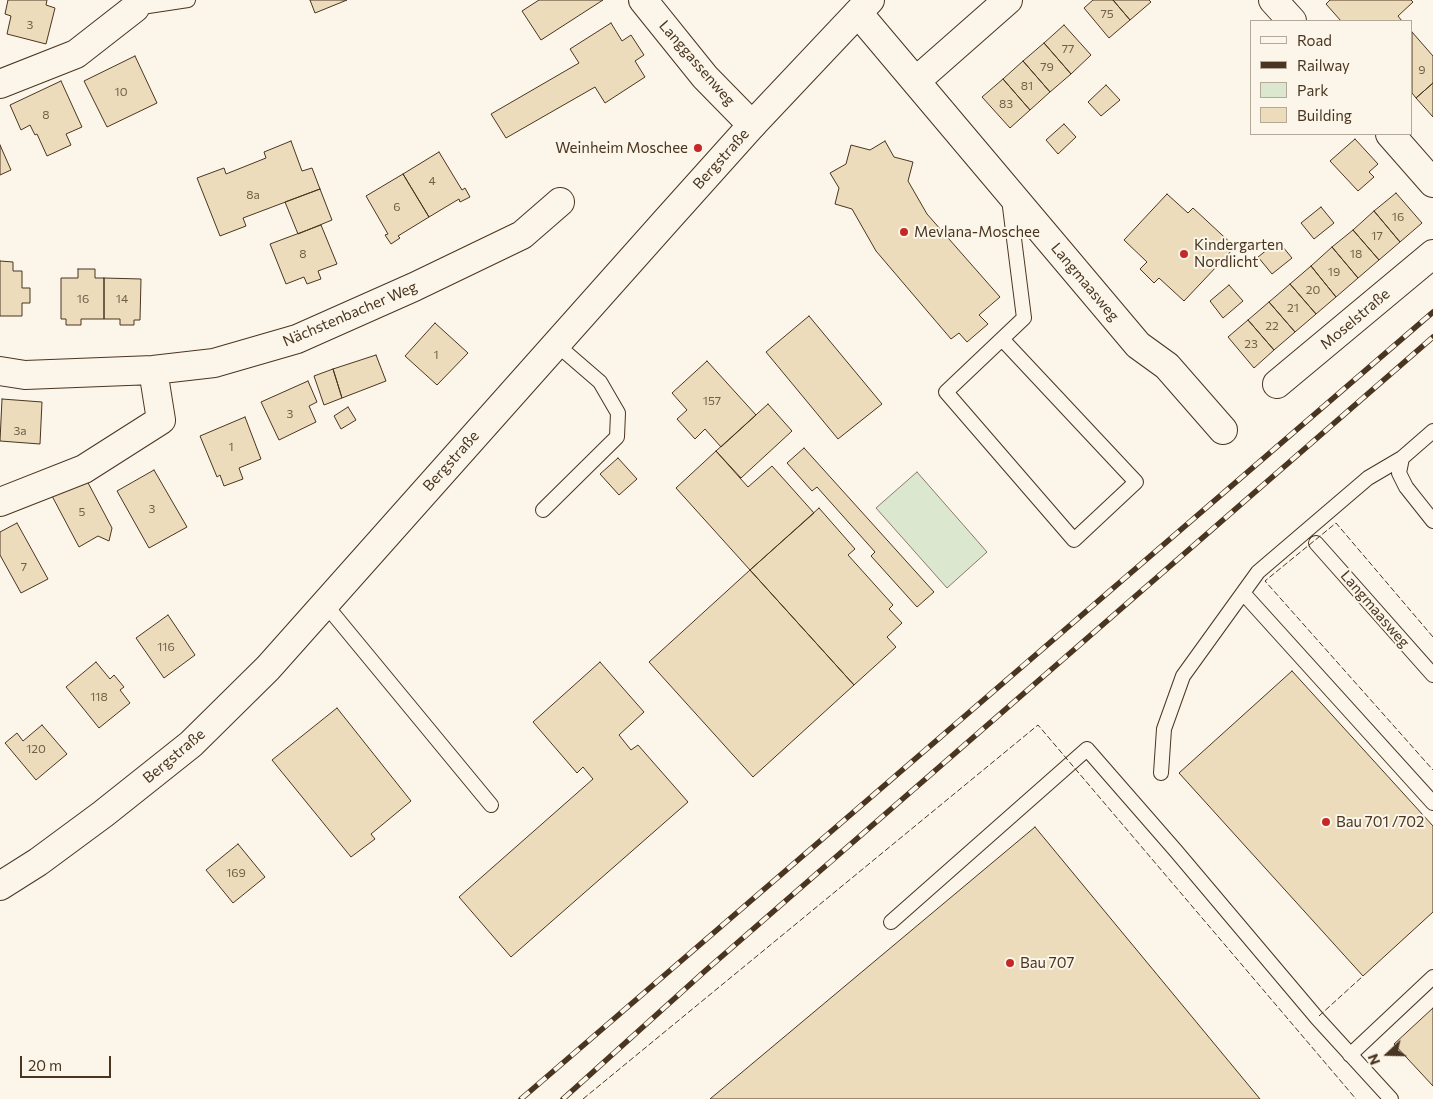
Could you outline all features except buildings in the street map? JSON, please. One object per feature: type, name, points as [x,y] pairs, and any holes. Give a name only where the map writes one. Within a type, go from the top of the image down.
[{"type":"street","name":"Langgassenweg","points":[[643,0],[705,77],[752,125]]},
{"type":"street","points":[[916,81],[1008,0]]},
{"type":"street","points":[[1273,0],[1291,20]]},
{"type":"street","name":"Bergstraße","points":[[0,886],[38,862],[96,820],[191,744],[268,668],[752,125],[864,6]]},
{"type":"street","name":"Langmaasweg","points":[[864,6],[916,81],[1138,345],[1167,366],[1223,430]]},
{"type":"street","points":[[0,84],[76,54],[134,8]]},
{"type":"street","points":[[1391,135],[1433,183]]},
{"type":"street","name":"Nächstenbacher Weg","points":[[0,371],[24,375],[153,370],[214,363],[296,339],[414,287],[522,235],[560,202]]},
{"type":"street","name":"Moselstraße","points":[[1277,384],[1433,254]]},
{"type":"street","points":[[0,502],[84,469],[161,420],[153,370]]},
{"type":"lane","points":[[134,8],[188,0]]},
{"type":"lane","points":[[1002,340],[1136,482],[1074,540],[946,392],[1024,318],[1008,190]]},
{"type":"lane","points":[[543,510],[617,437],[618,413],[600,382],[556,344]]},
{"type":"lane","points":[[1161,773],[1164,728],[1183,676],[1244,594],[1258,572],[1368,478],[1402,458],[1433,431]]},
{"type":"lane","points":[[1402,458],[1399,473],[1406,488],[1433,521]]},
{"type":"lane","name":"Langmaasweg","points":[[1316,543],[1433,675]]},
{"type":"lane","points":[[1244,594],[1433,803]]},
{"type":"lane","points":[[324,604],[491,805]]},
{"type":"lane","points":[[891,922],[1087,749],[1176,850],[1317,1018],[1391,1099]]},
{"type":"lane","points":[[1350,1055],[1433,977]]},
{"type":"green space","points":[[917,472],[987,552],[947,588],[876,508]]},
{"type":"railway","points":[[521,1099],[1433,312]]},
{"type":"railway","points":[[563,1099],[705,971],[1433,337]]},
{"type":"fence","points":[[1433,637],[1336,523],[1265,581],[1433,770]]},
{"type":"fence","points":[[583,1099],[1038,725],[1356,1099]]},
{"type":"fence","points":[[1319,1016],[1363,976]]},
{"type":"place","name":"Weinheim Moschee","points":[[698,148]]},
{"type":"place","name":"Mevlana-Moschee","points":[[904,232]]},
{"type":"place","name":"Kindergarten Nordlicht","points":[[1184,254]]},
{"type":"place","name":"Bau 701 /702","points":[[1326,822]]},
{"type":"place","name":"Bau 707","points":[[1010,963]]}]
